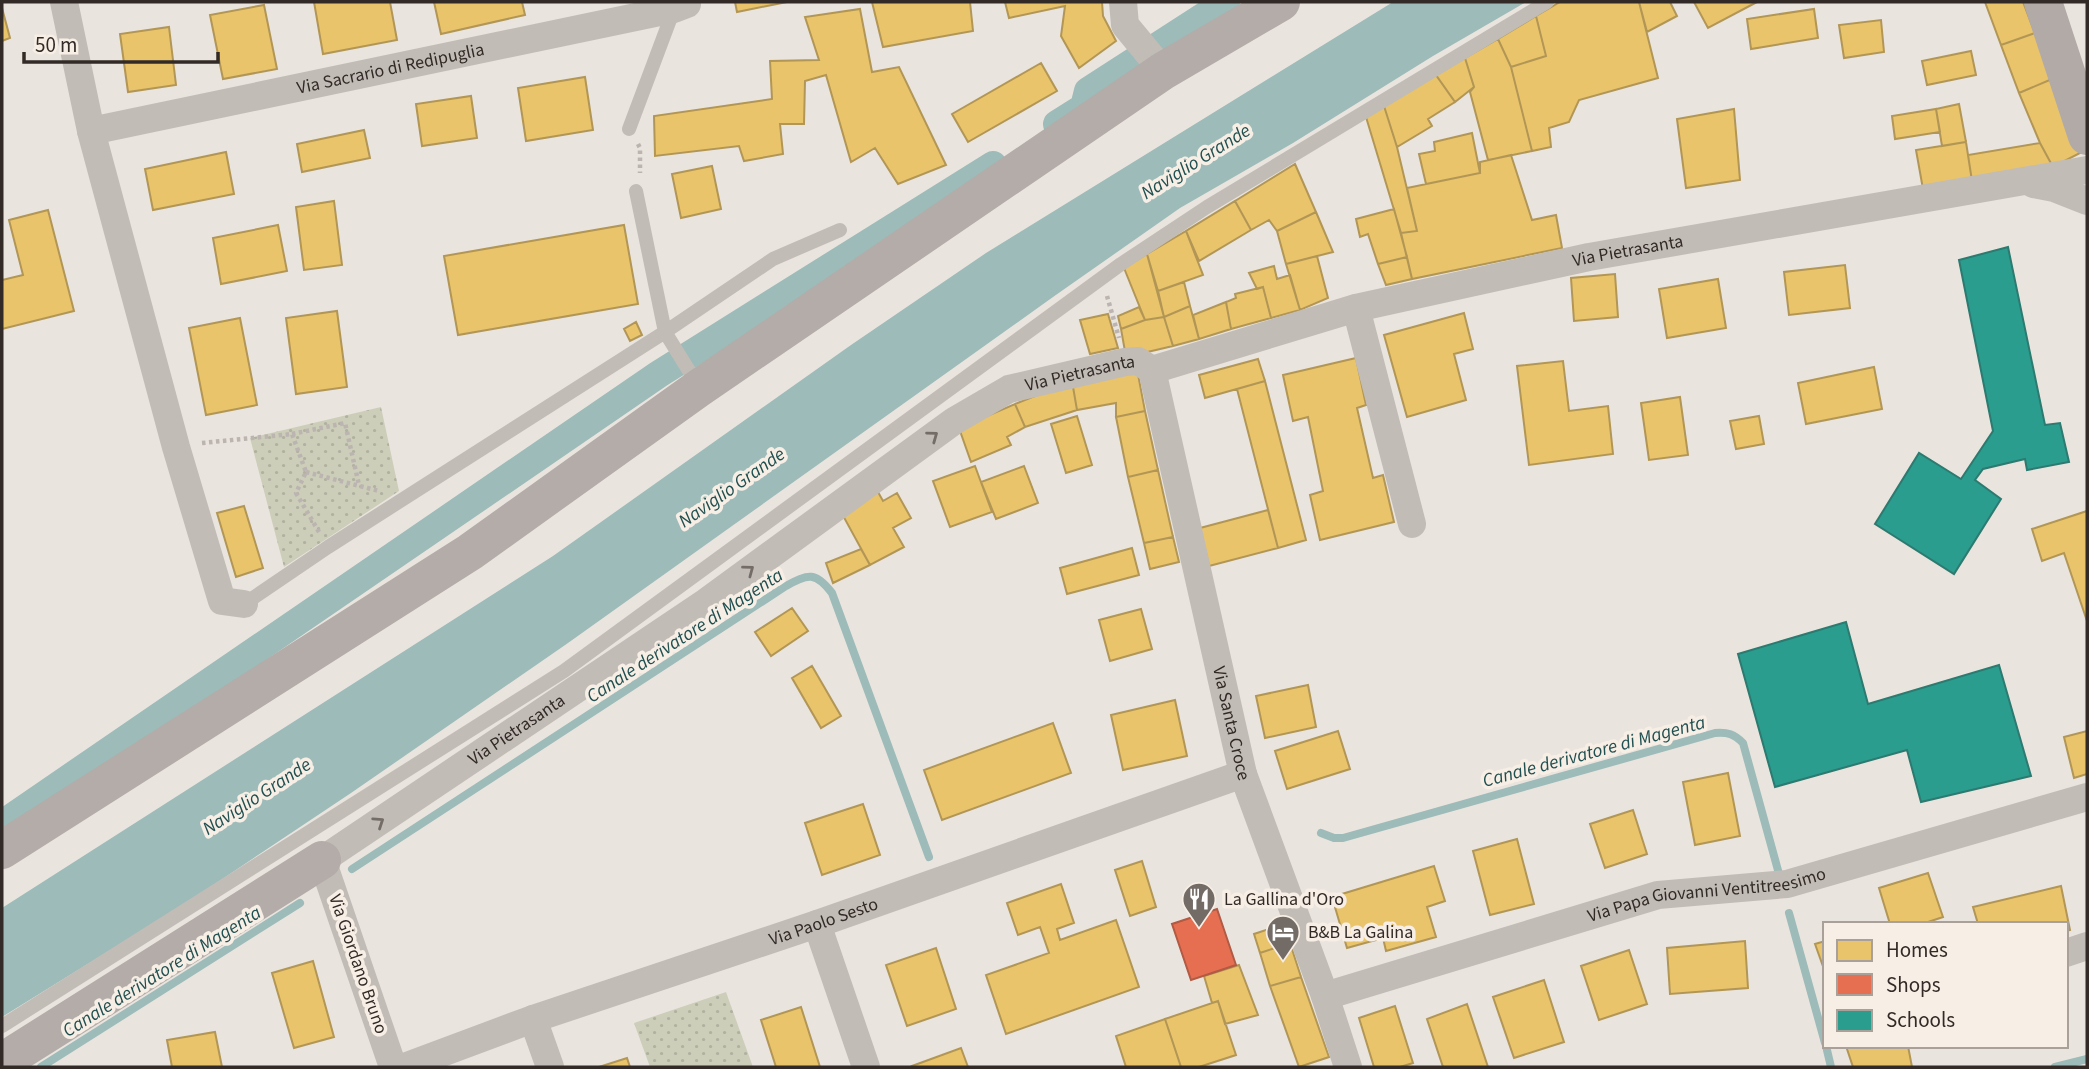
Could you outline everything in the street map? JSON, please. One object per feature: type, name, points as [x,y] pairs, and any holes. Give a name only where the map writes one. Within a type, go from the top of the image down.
[{"type":"main road","points":[[2043,2],[2078,91],[2087,136]]},
{"type":"street","points":[[64,2],[91,131],[176,447],[222,601],[244,604]]},
{"type":"street","points":[[1123,2],[1125,25],[1153,59]]},
{"type":"street","points":[[2,850],[470,552],[1153,59],[1281,2]]},
{"type":"street","name":"Via Sacrario di Redipuglia","points":[[91,131],[680,5]]},
{"type":"street","name":"Via Pietrasanta","points":[[322,860],[706,602],[954,421],[1009,389],[1125,362],[1138,361],[1152,370],[1356,308],[1589,257],[2087,170]]},
{"type":"street","points":[[2020,182],[2054,188],[2087,201]]},
{"type":"street","points":[[1356,308],[1412,524]]},
{"type":"street","name":"Via Santa Croce","points":[[1152,370],[1243,774],[1325,996],[1348,1067]]},
{"type":"street","name":"Via Paolo Sesto","points":[[404,1067],[533,1019],[817,924],[1243,774]]},
{"type":"street","name":"Via Papa Giovanni Ventitreesimo","points":[[1325,996],[1658,895],[1787,884],[2087,797]]},
{"type":"street","points":[[2,1062],[322,860]]},
{"type":"street","name":"Via Giordano Bruno","points":[[322,860],[393,1067]]},
{"type":"street","points":[[817,924],[866,1067]]},
{"type":"street","points":[[2068,952],[2087,946]]},
{"type":"street","points":[[533,1019],[550,1067]]},
{"type":"lane","points":[[2,1026],[564,671],[1004,348],[1196,214],[1547,2]]},
{"type":"lane","points":[[629,130],[680,5]]},
{"type":"lane","points":[[636,191],[666,332],[699,388]]},
{"type":"lane","points":[[244,604],[328,547],[666,332],[773,259],[840,230]]},
{"type":"path","points":[[629,130],[640,148],[640,181],[636,191]]},
{"type":"path","points":[[1104,289],[1112,308],[1125,362]]},
{"type":"path","points":[[176,447],[292,434],[345,423],[359,485]]},
{"type":"path","points":[[292,434],[306,472],[296,494],[328,547]]},
{"type":"path","points":[[306,472],[405,499]]},
{"type":"green space","points":[[381,407],[399,491],[284,567],[250,438]]},
{"type":"green space","points":[[726,992],[753,1067],[650,1067],[634,1023]]},
{"type":"water","name":"Naviglio Grande","points":[[1393,2],[1526,2],[1180,208],[568,643],[351,793],[188,902],[2,1017],[2,908],[553,556],[986,253]]},
{"type":"building: Homes","points":[[314,2],[390,2],[397,40],[323,54]]},
{"type":"building: Homes","points":[[434,2],[522,2],[525,15],[441,34]]},
{"type":"building: Homes","points":[[735,2],[787,2],[737,12]]},
{"type":"building: Homes","points":[[872,2],[970,2],[973,31],[883,47]]},
{"type":"building: Homes","points":[[1005,2],[1102,2],[1103,16],[1116,41],[1079,68],[1061,36],[1065,6],[1009,18]]},
{"type":"building: Homes","points":[[1560,2],[1639,2],[1658,78],[1579,100],[1569,122],[1549,128],[1551,147],[1532,151],[1511,67],[1546,56],[1536,16]]},
{"type":"building: Homes","points":[[1639,2],[1670,2],[1677,16],[1647,32]]},
{"type":"building: Homes","points":[[1694,2],[1757,2],[1708,28]]},
{"type":"building: Homes","points":[[1985,2],[2023,2],[2035,33],[2001,45]]},
{"type":"building: Homes","points":[[264,5],[277,69],[223,79],[210,15]]},
{"type":"building: Homes","points":[[2,8],[10,38],[2,41]]},
{"type":"building: Homes","points":[[860,9],[872,72],[899,67],[946,165],[898,184],[875,148],[851,162],[826,75],[805,81],[804,124],[780,124],[783,154],[744,161],[739,146],[655,156],[654,116],[772,99],[770,61],[819,60],[805,17]]},
{"type":"building: Homes","points":[[1814,9],[1818,38],[1751,49],[1747,19]]},
{"type":"building: Homes","points":[[1536,16],[1546,56],[1511,67],[1498,39]]},
{"type":"building: Homes","points":[[1881,20],[1884,52],[1844,58],[1839,25]]},
{"type":"building: Homes","points":[[169,27],[176,85],[128,92],[120,34]]},
{"type":"building: Homes","points":[[2035,33],[2052,79],[2019,93],[2001,45]]},
{"type":"building: Homes","points":[[1498,39],[1511,67],[1532,151],[1488,160],[1470,92],[1474,87],[1465,58]]},
{"type":"building: Homes","points":[[1971,51],[1976,75],[1927,85],[1922,61]]},
{"type":"building: Homes","points":[[1465,58],[1474,87],[1455,102],[1436,75]]},
{"type":"building: Homes","points":[[1041,63],[1057,91],[968,142],[952,114]]},
{"type":"building: Homes","points":[[1436,75],[1455,102],[1428,119],[1432,126],[1397,147],[1384,106]]},
{"type":"building: Homes","points":[[585,77],[593,130],[526,141],[518,88]]},
{"type":"building: Homes","points":[[2052,79],[2080,153],[2053,167],[2019,93]]},
{"type":"building: Homes","points":[[471,96],[477,138],[422,146],[416,104]]},
{"type":"building: Homes","points":[[1959,104],[1966,142],[1942,146],[1936,109]]},
{"type":"building: Homes","points":[[1384,106],[1397,147],[1417,231],[1401,233],[1366,117]]},
{"type":"building: Homes","points":[[1734,109],[1740,180],[1686,188],[1677,119]]},
{"type":"building: Homes","points":[[1936,109],[1940,132],[1895,139],[1892,116]]},
{"type":"building: Homes","points":[[364,130],[370,158],[302,172],[297,144]]},
{"type":"building: Homes","points":[[1472,133],[1480,173],[1426,184],[1419,154],[1435,151],[1434,142]]},
{"type":"building: Homes","points":[[1966,142],[1972,181],[1923,189],[1916,150]]},
{"type":"building: Homes","points":[[2040,143],[2053,167],[1972,181],[1968,155]]},
{"type":"building: Homes","points":[[226,152],[234,194],[153,210],[145,169]]},
{"type":"building: Homes","points":[[1511,155],[1532,220],[1556,215],[1562,248],[1412,279],[1401,233],[1417,231],[1407,188],[1480,173],[1480,162]]},
{"type":"building: Homes","points":[[1295,164],[1316,212],[1277,231],[1269,220],[1251,230],[1235,201]]},
{"type":"building: Homes","points":[[712,166],[721,209],[681,218],[672,174]]},
{"type":"building: Homes","points":[[334,201],[342,265],[304,270],[296,207]]},
{"type":"building: Homes","points":[[1235,201],[1251,230],[1199,261],[1186,231]]},
{"type":"building: Homes","points":[[1394,209],[1407,257],[1378,264],[1368,234],[1360,237],[1356,219]]},
{"type":"building: Homes","points":[[48,210],[74,311],[2,329],[2,280],[23,275],[9,220]]},
{"type":"building: Homes","points":[[1316,212],[1333,252],[1286,264],[1277,231]]},
{"type":"building: Homes","points":[[278,225],[287,271],[221,284],[213,238]]},
{"type":"building: Homes","points":[[624,225],[638,304],[458,335],[444,256]]},
{"type":"building: Homes","points":[[1186,231],[1203,275],[1158,291],[1147,254]]},
{"type":"building: Homes","points":[[1147,254],[1164,317],[1145,320],[1124,268]]},
{"type":"building: Homes","points":[[1317,256],[1328,298],[1300,310],[1286,264]]},
{"type":"building: Homes","points":[[1407,257],[1412,279],[1386,285],[1378,264]]},
{"type":"building: Homes","points":[[1845,265],[1850,308],[1789,315],[1784,272]]},
{"type":"building: Homes","points":[[1274,266],[1277,279],[1290,275],[1300,310],[1271,318],[1263,287],[1257,289],[1249,273]]},
{"type":"building: Homes","points":[[1615,274],[1618,317],[1574,321],[1571,278]]},
{"type":"building: Homes","points":[[1718,279],[1726,328],[1667,338],[1659,289]]},
{"type":"building: Homes","points":[[1184,282],[1190,306],[1164,317],[1158,291]]},
{"type":"building: Homes","points":[[1263,287],[1271,318],[1231,329],[1226,302],[1236,298],[1235,294]]},
{"type":"building: Homes","points":[[1226,302],[1231,329],[1199,339],[1193,315]]},
{"type":"building: Homes","points":[[1190,306],[1199,339],[1173,346],[1164,317]]},
{"type":"building: Homes","points":[[1139,307],[1145,320],[1121,329],[1118,316]]},
{"type":"building: Homes","points":[[337,311],[347,387],[296,394],[286,318]]},
{"type":"building: Homes","points":[[1464,313],[1473,349],[1454,354],[1466,400],[1407,417],[1384,335]]},
{"type":"building: Homes","points":[[1108,314],[1118,348],[1090,354],[1080,320]]},
{"type":"building: Homes","points":[[1164,317],[1173,346],[1126,357],[1121,329],[1145,320]]},
{"type":"building: Homes","points":[[240,318],[257,405],[206,415],[189,328]]},
{"type":"building: Homes","points":[[636,322],[642,335],[630,341],[624,329]]},
{"type":"building: Homes","points":[[1356,358],[1366,405],[1357,408],[1373,478],[1383,475],[1394,522],[1320,540],[1310,495],[1323,491],[1308,417],[1293,421],[1283,375]]},
{"type":"building: Homes","points":[[1258,359],[1265,381],[1205,398],[1199,375]]},
{"type":"building: Homes","points":[[1563,361],[1569,411],[1608,406],[1613,454],[1529,465],[1517,366]]},
{"type":"building: Homes","points":[[1874,367],[1882,409],[1806,424],[1798,383]]},
{"type":"building: Homes","points":[[1137,369],[1145,411],[1116,417],[1116,403],[1077,410],[1072,381]]},
{"type":"building: Homes","points":[[1072,381],[1077,410],[1025,427],[1015,404]]},
{"type":"building: Homes","points":[[1265,381],[1306,540],[1278,548],[1237,389]]},
{"type":"building: Homes","points":[[1680,397],[1688,455],[1649,460],[1641,403]]},
{"type":"building: Homes","points":[[1015,404],[1025,427],[1007,437],[1011,445],[971,462],[959,428]]},
{"type":"building: Homes","points":[[1145,411],[1158,470],[1128,477],[1116,417]]},
{"type":"building: Homes","points":[[1077,416],[1092,465],[1066,473],[1051,424]]},
{"type":"building: Homes","points":[[1759,416],[1764,444],[1736,449],[1730,421]]},
{"type":"building: Homes","points":[[975,466],[992,512],[950,527],[933,481]]},
{"type":"building: Homes","points":[[1024,466],[1038,503],[996,519],[981,482]]},
{"type":"building: Homes","points":[[1158,470],[1173,537],[1144,543],[1128,477]]},
{"type":"building: Homes","points":[[878,492],[883,501],[897,493],[911,518],[893,528],[904,547],[870,565],[841,512]]},
{"type":"building: Homes","points":[[244,506],[263,568],[236,577],[217,513]]},
{"type":"building: Homes","points":[[1268,510],[1278,548],[1209,566],[1200,528]]},
{"type":"building: Homes","points":[[2087,511],[2087,621],[2064,553],[2042,561],[2032,529]]},
{"type":"building: Homes","points":[[1173,537],[1179,562],[1150,569],[1144,543]]},
{"type":"building: Homes","points":[[1132,548],[1139,575],[1067,594],[1060,568]]},
{"type":"building: Homes","points":[[861,549],[870,565],[833,583],[826,563]]},
{"type":"building: Homes","points":[[792,608],[808,631],[771,656],[755,632]]},
{"type":"building: Homes","points":[[1141,609],[1152,649],[1110,661],[1099,620]]},
{"type":"building: Homes","points":[[812,666],[841,716],[821,728],[792,678]]},
{"type":"building: Homes","points":[[1308,685],[1316,727],[1265,738],[1256,696]]},
{"type":"building: Homes","points":[[1175,700],[1187,756],[1123,770],[1111,715]]},
{"type":"building: Homes","points":[[1053,723],[1071,773],[942,820],[924,770]]},
{"type":"building: Homes","points":[[1338,731],[1350,769],[1287,789],[1275,751]]},
{"type":"building: Homes","points":[[2087,731],[2087,774],[2074,778],[2064,737]]},
{"type":"building: Homes","points":[[1728,773],[1740,836],[1695,845],[1683,782]]},
{"type":"building: Homes","points":[[863,804],[880,855],[822,875],[805,823]]},
{"type":"building: Homes","points":[[1633,810],[1647,854],[1605,868],[1590,824]]},
{"type":"building: Homes","points":[[1517,839],[1534,904],[1490,915],[1473,851]]},
{"type":"building: Homes","points":[[1142,861],[1156,907],[1130,916],[1115,870]]},
{"type":"building: Homes","points":[[1434,866],[1445,901],[1427,907],[1436,937],[1386,951],[1383,938],[1347,948],[1332,897]]},
{"type":"building: Homes","points":[[1928,873],[1943,917],[1928,922],[1889,922],[1879,888]]},
{"type":"building: Homes","points":[[1061,884],[1074,923],[1057,929],[1060,940],[1116,920],[1139,987],[1006,1034],[986,975],[1049,953],[1040,927],[1018,935],[1007,903]]},
{"type":"building: Homes","points":[[2061,886],[2070,930],[2068,922],[1977,922],[1973,907]]},
{"type":"building: Homes","points":[[1284,924],[1290,943],[1260,953],[1254,934]]},
{"type":"building: Homes","points":[[1745,941],[1748,988],[1670,994],[1667,948]]},
{"type":"building: Homes","points":[[1823,942],[1823,966],[1815,944]]},
{"type":"building: Homes","points":[[1290,943],[1301,977],[1270,986],[1260,953]]},
{"type":"building: Homes","points":[[936,948],[956,1009],[907,1026],[886,965]]},
{"type":"building: Homes","points":[[1629,950],[1647,1004],[1599,1020],[1581,966]]},
{"type":"building: Homes","points":[[313,961],[334,1037],[294,1048],[272,973]]},
{"type":"building: Homes","points":[[1239,965],[1258,1015],[1225,1024],[1218,1001],[1212,1003],[1204,976]]},
{"type":"building: Homes","points":[[1301,977],[1329,1057],[1299,1067],[1270,986]]},
{"type":"building: Homes","points":[[1544,980],[1564,1042],[1514,1058],[1493,997]]},
{"type":"building: Homes","points":[[1218,1001],[1236,1055],[1199,1067],[1181,1067],[1165,1019]]},
{"type":"building: Homes","points":[[1467,1004],[1488,1067],[1443,1067],[1427,1019]]},
{"type":"building: Homes","points":[[1395,1006],[1413,1063],[1400,1067],[1374,1067],[1359,1018]]},
{"type":"building: Homes","points":[[801,1007],[820,1067],[776,1067],[761,1020]]},
{"type":"building: Homes","points":[[1165,1019],[1181,1067],[1126,1067],[1116,1036]]},
{"type":"building: Homes","points":[[215,1032],[222,1067],[172,1067],[167,1040]]},
{"type":"building: Homes","points":[[961,1048],[968,1067],[912,1066]]},
{"type":"building: Homes","points":[[1847,1048],[1908,1048],[1912,1067],[1853,1067]]},
{"type":"building: Homes","points":[[627,1058],[630,1067],[599,1067]]},
{"type":"building: Shops","points":[[1217,909],[1236,965],[1191,980],[1172,924]]},
{"type":"building: Schools","points":[[2008,247],[2045,425],[2060,423],[2069,462],[2027,470],[2025,459],[1983,469],[1975,480],[2001,499],[1954,574],[1875,524],[1919,453],[1961,479],[1993,431],[1959,260]]},
{"type":"building: Schools","points":[[1846,622],[1868,704],[1999,665],[2031,776],[1921,802],[1907,750],[1775,787],[1738,654]]},
{"type":"waterway","points":[[1057,124],[1084,107],[1088,91],[1226,2]]},
{"type":"waterway","points":[[2,824],[659,374],[993,165]]},
{"type":"waterway","name":"Canale derivatore di Magenta","points":[[352,869],[786,586],[806,577],[821,581],[832,593],[929,857]]},
{"type":"waterway","name":"Canale derivatore di Magenta","points":[[1321,833],[1343,838],[1715,733],[1724,733],[1743,743],[1779,874]]},
{"type":"waterway","name":"Canale derivatore di Magenta","points":[[41,1067],[300,903]]},
{"type":"waterway","name":"Canale derivatore di Magenta","points":[[1789,913],[1823,1036]]},
{"type":"waterway","name":"Canale derivatore di Magenta","points":[[1826,1048],[1831,1067]]},
{"type":"waterway","name":"Canale derivatore di Magenta","points":[[2055,1067],[2087,1059]]},
{"type":"place","name":"La Gallina d'Oro","points":[[1199,929]]},
{"type":"place","name":"B&B La Galina","points":[[1283,962]]}]
